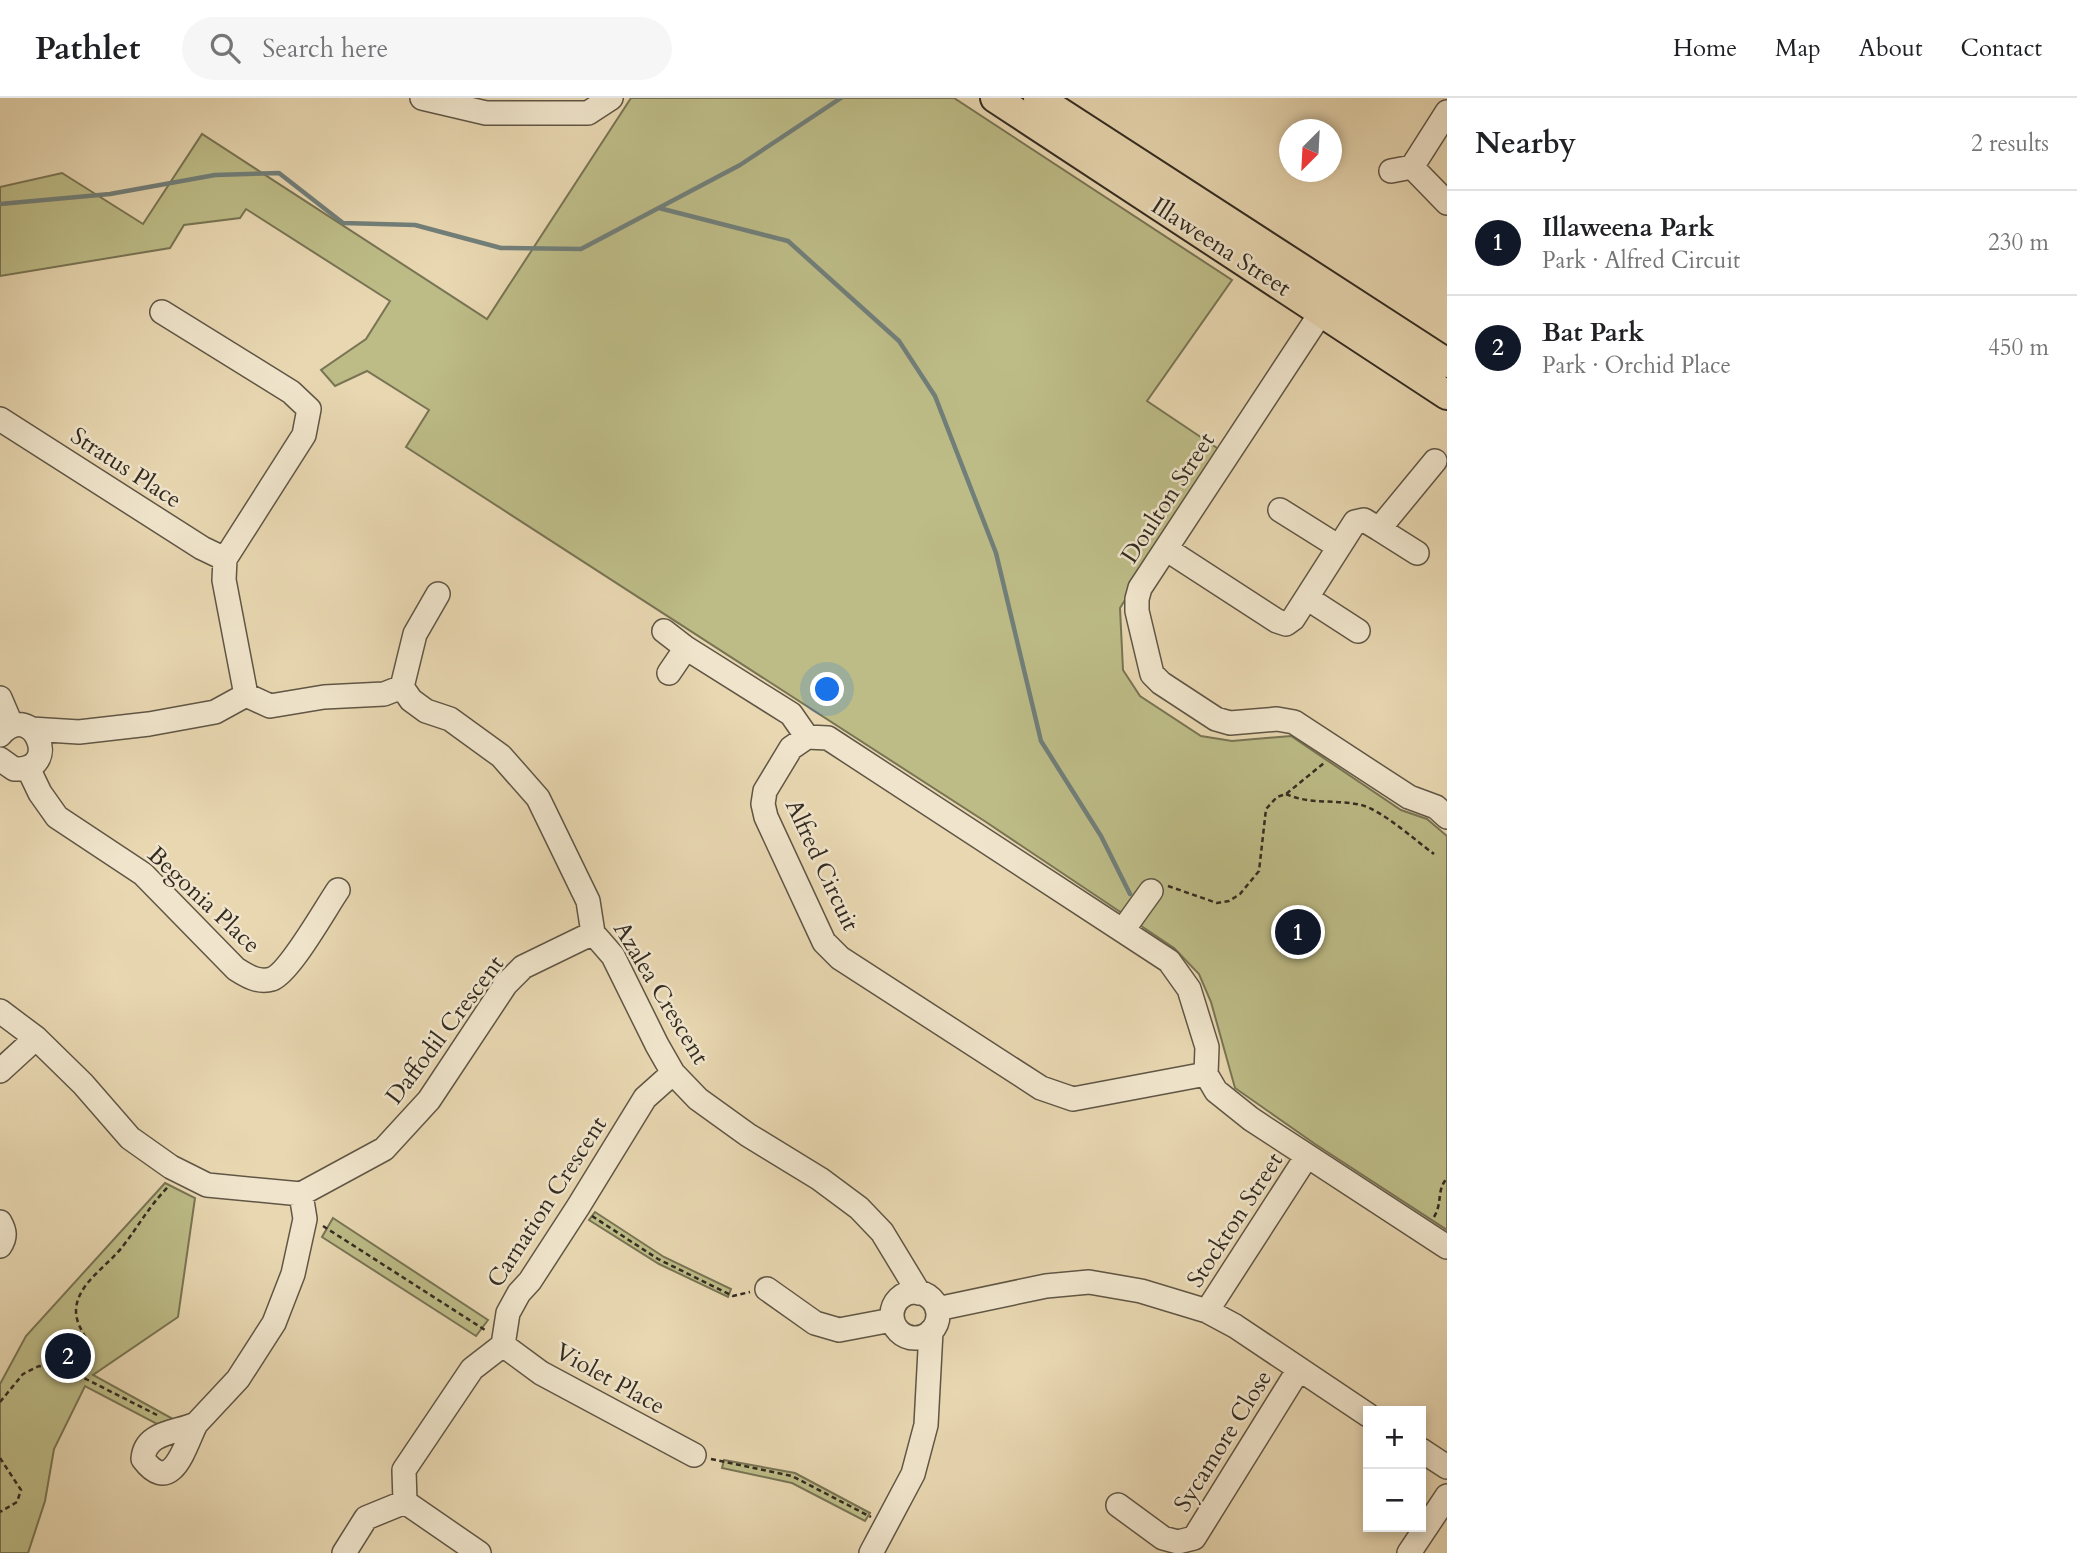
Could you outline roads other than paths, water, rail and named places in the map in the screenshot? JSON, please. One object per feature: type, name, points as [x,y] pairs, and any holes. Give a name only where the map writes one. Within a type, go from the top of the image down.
[{"type":"main road","name":"Illaweena Street","points":[[995,98],[1328,301],[1447,363]]},
{"type":"main road","name":"Illaweena Street","points":[[1038,98],[1328,301],[1447,395]]},
{"type":"street","points":[[422,98],[486,113],[588,113],[611,98]]},
{"type":"street","points":[[1447,112],[1402,169],[1447,203]]},
{"type":"street","name":"Doulton Street","points":[[1328,301],[1140,588],[1137,599],[1152,674],[1161,683],[1216,719],[1230,723],[1277,719],[1294,722],[1409,797],[1443,805]]},
{"type":"street","points":[[162,312],[291,392],[309,409],[304,435],[225,559],[224,580],[246,695]]},
{"type":"street","name":"Stratus Place","points":[[0,419],[202,548],[225,559]]},
{"type":"street","points":[[1378,529],[1435,461]]},
{"type":"street","points":[[1280,510],[1339,547]]},
{"type":"street","points":[[1166,549],[1277,621],[1286,624],[1293,619],[1355,522],[1364,520],[1417,554]]},
{"type":"street","points":[[246,695],[270,706],[324,697],[384,694],[402,687],[415,634],[438,594]]},
{"type":"street","points":[[1307,598],[1358,631]]},
{"type":"street","points":[[664,631],[686,648],[791,714],[807,737],[828,738],[1168,961],[1189,989],[1207,1047],[1206,1074],[1216,1091],[1307,1156]]},
{"type":"street","points":[[669,673],[686,648]]},
{"type":"street","name":"Azalea Crescent","points":[[402,687],[411,700],[426,711],[450,719],[501,756],[538,798],[588,901],[593,933],[613,956],[673,1073],[698,1099],[748,1135],[820,1179],[859,1209],[882,1232],[919,1293]]},
{"type":"street","points":[[14,730],[79,732],[149,724],[215,712],[246,695]]},
{"type":"street","name":"Begonia Place","points":[[0,698],[14,730],[40,739],[15,763],[57,817],[143,874],[248,977],[262,981],[275,978],[288,966],[338,890]]},
{"type":"street","points":[[15,763],[55,747],[79,732]]},
{"type":"street","name":"Alfred Circuit","points":[[807,737],[791,748],[765,791],[763,804],[766,817],[824,942],[840,958],[1041,1088],[1073,1099],[1206,1074]]},
{"type":"street","points":[[1123,930],[1157,888]]},
{"type":"street","name":"Daffodil Crescent","points":[[301,1194],[384,1149],[429,1101],[506,984],[523,967],[593,933]]},
{"type":"street","points":[[0,1011],[36,1038],[83,1084],[130,1138],[171,1167],[207,1185],[301,1194],[305,1219],[293,1274],[274,1323],[238,1379],[188,1427]]},
{"type":"street","points":[[0,1071],[36,1038]]},
{"type":"street","name":"Carnation Crescent","points":[[503,1345],[508,1313],[519,1293],[530,1281],[578,1207],[645,1098],[673,1073]]},
{"type":"street","name":"Stockton Street","points":[[1207,1311],[1307,1156],[1447,1247]]},
{"type":"street","points":[[0,1222],[5,1230],[0,1245]]},
{"type":"street","points":[[897,1257],[894,1310],[898,1330],[908,1337],[927,1382]]},
{"type":"street","points":[[937,1309],[1046,1286],[1089,1282],[1141,1291],[1207,1311],[1235,1326],[1363,1412]]},
{"type":"street","points":[[767,1289],[815,1323],[839,1330],[894,1310],[906,1294],[919,1293],[930,1298],[937,1309],[937,1321],[931,1331],[926,1425],[913,1474],[871,1553]]},
{"type":"street","points":[[908,1337],[920,1337],[931,1331]]},
{"type":"street","points":[[405,1502],[404,1470],[472,1369],[503,1345]]},
{"type":"street","name":"Violet Place","points":[[503,1345],[541,1373],[694,1455]]},
{"type":"street","name":"Sycamore Close","points":[[1118,1505],[1163,1538],[1178,1542],[1194,1538],[1299,1369]]},
{"type":"street","points":[[1426,1453],[1447,1467]]},
{"type":"street","points":[[1409,1553],[1447,1496]]},
{"type":"street","points":[[344,1553],[366,1518],[405,1502]]},
{"type":"street","points":[[405,1502],[480,1553]]},
{"type":"waterway","points":[[0,204],[110,194],[215,175],[279,173],[343,223],[415,225],[501,248],[581,249],[740,165],[841,98]]},
{"type":"waterway","points":[[659,208],[788,241],[899,341],[935,396],[996,553],[1041,741],[1101,836],[1130,894]]},
{"type":"place","name":"Illaweena Park","points":[[1298,932]]},
{"type":"place","name":"Bat Park","points":[[68,1356]]}]
